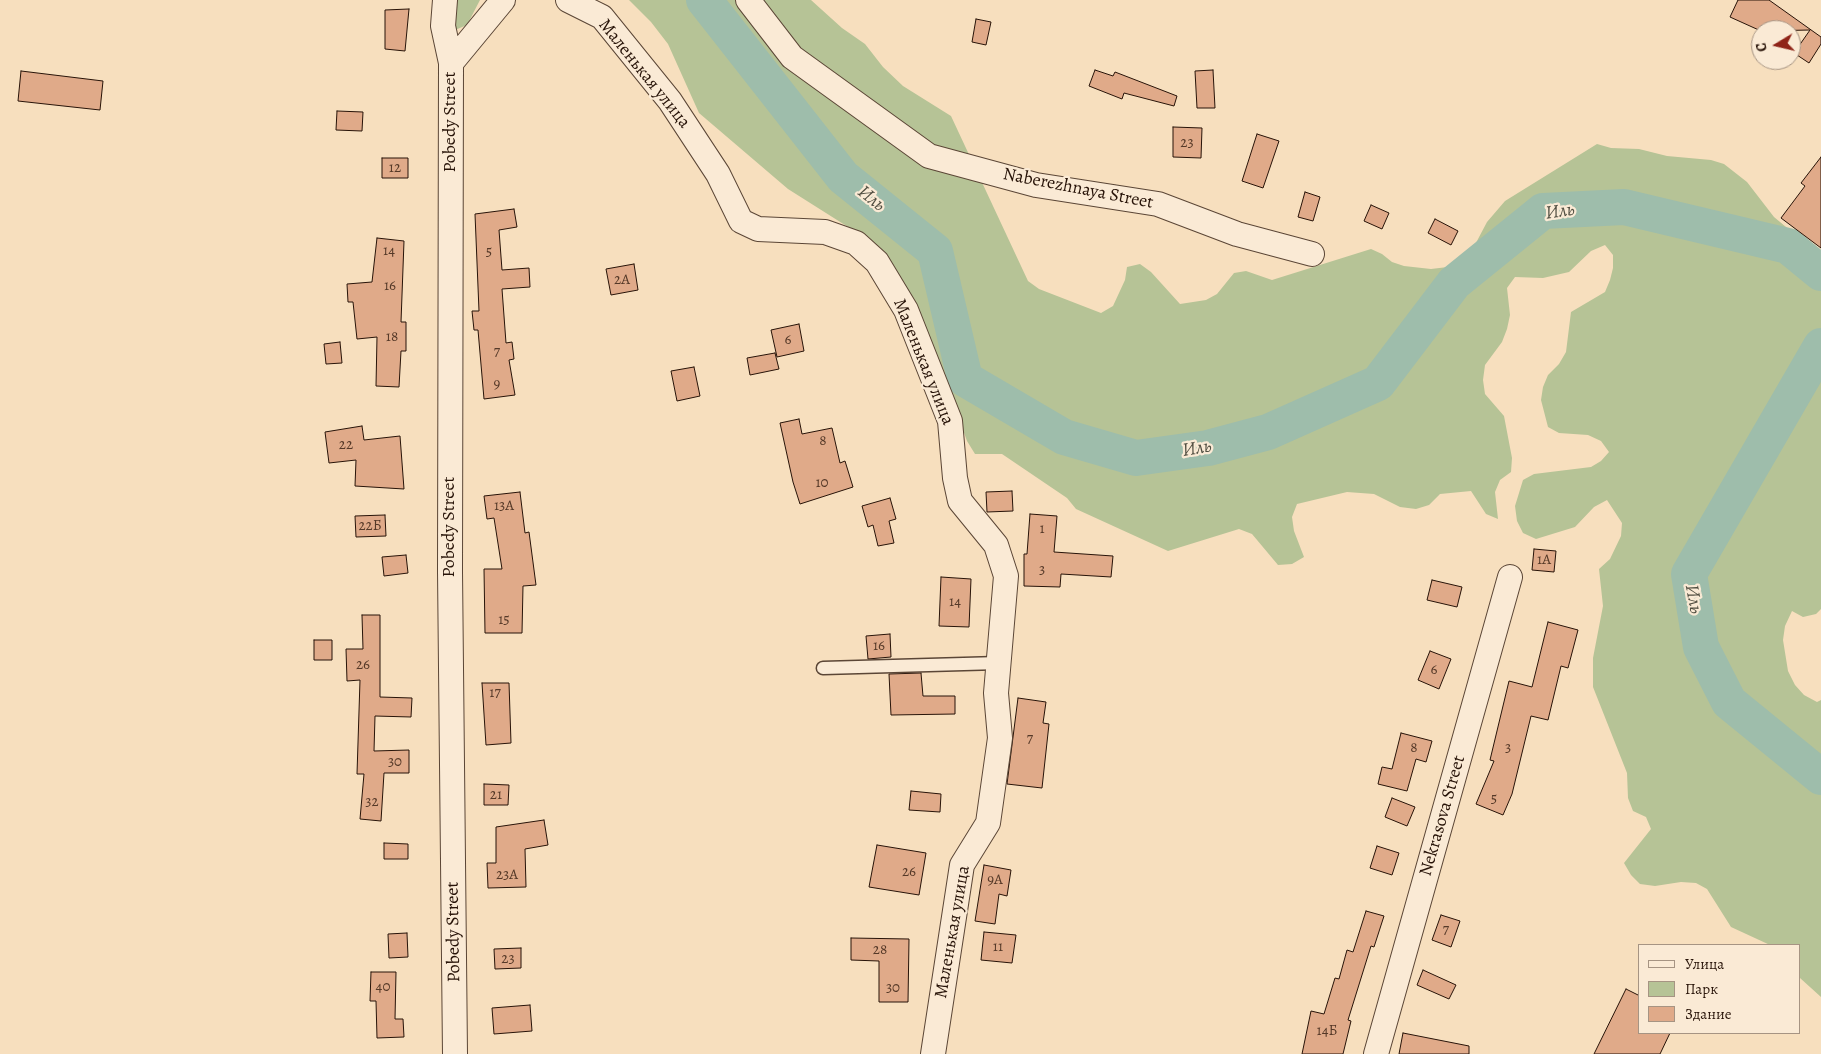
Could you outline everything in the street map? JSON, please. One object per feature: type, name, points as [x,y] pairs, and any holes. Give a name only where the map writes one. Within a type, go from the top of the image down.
[{"type":"street","name":"Pobedy Street","points":[[445,0],[443,26],[451,63],[450,571],[456,1054]]},
{"type":"street","points":[[451,63],[503,0]]},
{"type":"street","name":"Маленькая улица","points":[[568,0],[602,17],[670,101],[718,174],[741,221],[758,229],[825,232],[856,243],[877,262],[906,310],[950,421],[955,478],[960,501],[996,545],[1006,576],[996,694],[1000,738],[988,824],[962,865],[933,1054]]},
{"type":"street","name":"Naberezhnaya Street","points":[[748,0],[792,57],[929,156],[1036,185],[1158,204],[1238,234],[1312,254]]},
{"type":"street","name":"Nekrasova Street","points":[[1376,1054],[1510,577]]},
{"type":"lane","points":[[823,668],[999,663]]},
{"type":"green space","points":[[455,0],[480,0],[467,25],[455,30]]},
{"type":"green space","points":[[629,0],[811,0],[842,28],[865,44],[883,67],[903,86],[951,116],[1028,281],[1039,289],[1101,313],[1113,306],[1125,280],[1127,267],[1140,264],[1151,272],[1180,304],[1206,300],[1217,294],[1234,273],[1246,271],[1272,280],[1371,249],[1382,254],[1392,262],[1404,266],[1431,269],[1456,266],[1468,258],[1487,222],[1505,201],[1597,144],[1611,148],[1639,149],[1667,156],[1711,160],[1724,164],[1747,182],[1774,217],[1821,256],[1821,609],[1816,614],[1803,617],[1792,611],[1785,626],[1783,640],[1788,671],[1795,685],[1804,695],[1817,702],[1821,700],[1821,997],[1801,979],[1801,944],[1768,944],[1731,927],[1707,889],[1696,883],[1681,882],[1655,886],[1640,884],[1631,875],[1624,863],[1651,829],[1646,817],[1633,811],[1628,798],[1627,773],[1593,687],[1593,658],[1603,606],[1599,569],[1610,559],[1621,536],[1622,523],[1607,500],[1594,507],[1575,527],[1536,539],[1523,533],[1517,521],[1515,506],[1523,480],[1534,474],[1591,467],[1601,461],[1609,452],[1601,441],[1588,435],[1559,433],[1548,427],[1541,400],[1543,387],[1548,375],[1559,364],[1566,352],[1571,312],[1605,292],[1610,280],[1613,268],[1613,255],[1605,245],[1591,251],[1569,272],[1543,278],[1515,277],[1507,288],[1510,315],[1507,329],[1502,342],[1485,365],[1483,380],[1485,394],[1504,416],[1512,458],[1511,472],[1500,480],[1495,492],[1498,519],[1486,514],[1471,491],[1440,494],[1429,505],[1416,509],[1400,507],[1374,494],[1347,492],[1297,504],[1292,517],[1294,531],[1304,557],[1292,564],[1278,565],[1252,534],[1239,529],[1168,551],[1076,509],[1067,498],[1002,454],[975,454],[967,441],[933,346],[875,244],[788,189],[699,113],[668,44],[651,22]]},
{"type":"building","points":[[1738,0],[1769,0],[1797,20],[1751,20],[1751,26],[1730,17]]},
{"type":"building","points":[[409,9],[405,51],[385,49],[385,10]]},
{"type":"building","points":[[976,19],[991,22],[986,45],[972,42]]},
{"type":"building","points":[[1801,23],[1821,37],[1821,44],[1809,63],[1801,58],[1801,43],[1810,30],[1801,30]]},
{"type":"building","points":[[1095,70],[1113,76],[1115,72],[1177,96],[1174,106],[1124,93],[1122,99],[1089,86]]},
{"type":"building","points":[[1213,70],[1215,108],[1197,108],[1195,71]]},
{"type":"building","points":[[21,71],[103,81],[100,110],[18,101]]},
{"type":"building","points":[[337,111],[363,112],[362,131],[336,130]]},
{"type":"building","points":[[1173,127],[1202,128],[1201,158],[1173,157]]},
{"type":"building","points":[[1257,134],[1279,141],[1263,188],[1242,181]]},
{"type":"building","points":[[1821,157],[1821,248],[1781,218],[1805,186],[1801,183]]},
{"type":"building","points":[[382,158],[408,158],[408,178],[382,178]]},
{"type":"building","points":[[1305,192],[1320,197],[1313,221],[1298,217]]},
{"type":"building","points":[[1371,205],[1389,213],[1382,229],[1364,221]]},
{"type":"building","points":[[514,209],[517,227],[499,230],[502,270],[529,268],[530,287],[502,289],[506,343],[512,342],[514,359],[509,360],[515,395],[484,399],[478,330],[474,330],[472,311],[479,311],[475,214]]},
{"type":"building","points":[[1435,219],[1458,231],[1451,245],[1428,233]]},
{"type":"building","points":[[377,238],[404,241],[401,322],[406,322],[406,351],[401,351],[399,387],[376,386],[377,337],[357,339],[353,302],[348,302],[347,284],[372,282]]},
{"type":"building","points":[[634,264],[638,290],[611,295],[606,269]]},
{"type":"building","points":[[799,324],[804,351],[777,357],[771,330]]},
{"type":"building","points":[[340,342],[342,363],[326,364],[324,344]]},
{"type":"building","points":[[775,353],[779,369],[750,375],[747,358]]},
{"type":"building","points":[[694,367],[700,396],[677,401],[671,371]]},
{"type":"building","points":[[799,419],[802,434],[832,428],[840,463],[845,461],[853,487],[800,504],[793,482],[780,423]]},
{"type":"building","points":[[362,426],[364,440],[400,436],[404,489],[355,486],[356,460],[329,463],[325,432]]},
{"type":"building","points":[[1012,491],[1013,511],[987,512],[986,492]]},
{"type":"building","points":[[520,492],[525,533],[529,532],[536,585],[523,586],[522,633],[485,633],[484,569],[502,569],[494,518],[487,519],[484,496]]},
{"type":"building","points":[[890,498],[896,519],[889,521],[894,543],[878,546],[873,525],[868,527],[862,506]]},
{"type":"building","points":[[1030,514],[1057,516],[1054,552],[1113,556],[1111,577],[1061,574],[1060,587],[1024,586],[1024,554],[1027,554]]},
{"type":"building","points":[[385,515],[386,536],[356,537],[355,516]]},
{"type":"building","points":[[1534,549],[1556,551],[1554,572],[1532,570]]},
{"type":"building","points":[[406,555],[408,573],[384,576],[382,557]]},
{"type":"building","points":[[941,577],[971,579],[969,627],[939,626]]},
{"type":"building","points":[[1432,580],[1462,587],[1457,607],[1427,600]]},
{"type":"building","points":[[362,615],[380,615],[380,697],[412,698],[411,717],[375,716],[374,751],[409,750],[409,773],[384,773],[381,821],[360,819],[364,774],[357,774],[360,680],[347,681],[346,649],[363,649]]},
{"type":"building","points":[[1548,622],[1578,630],[1568,668],[1561,666],[1548,720],[1531,716],[1512,794],[1503,815],[1476,804],[1494,761],[1490,760],[1509,681],[1532,687]]},
{"type":"building","points":[[890,634],[891,657],[868,659],[866,636]]},
{"type":"building","points":[[314,640],[332,640],[332,660],[314,660]]},
{"type":"building","points":[[1430,651],[1451,659],[1439,689],[1418,680]]},
{"type":"building","points":[[921,673],[923,696],[955,696],[955,714],[891,715],[889,674]]},
{"type":"building","points":[[482,683],[509,683],[511,743],[486,745]]},
{"type":"building","points":[[1018,698],[1046,702],[1043,723],[1049,724],[1042,788],[1007,784]]},
{"type":"building","points":[[1401,733],[1432,741],[1426,762],[1416,759],[1407,791],[1378,784],[1382,767],[1392,769]]},
{"type":"building","points":[[484,784],[509,785],[508,805],[484,805]]},
{"type":"building","points":[[911,791],[941,794],[940,812],[909,810]]},
{"type":"building","points":[[1392,798],[1415,807],[1407,826],[1385,817]]},
{"type":"building","points":[[544,820],[548,845],[525,849],[526,887],[488,888],[487,863],[496,863],[496,827]]},
{"type":"building","points":[[384,843],[408,844],[408,859],[384,859]]},
{"type":"building","points":[[877,845],[926,853],[919,895],[869,887]]},
{"type":"building","points":[[1377,846],[1399,853],[1392,875],[1370,868]]},
{"type":"building","points":[[984,865],[1011,870],[1007,896],[999,894],[995,924],[975,921]]},
{"type":"building","points":[[1366,911],[1384,916],[1374,947],[1371,946],[1348,1020],[1351,1021],[1343,1054],[1302,1054],[1311,1011],[1324,1014],[1335,978],[1339,979],[1347,950],[1353,952]]},
{"type":"building","points":[[1441,915],[1460,921],[1451,947],[1432,940]]},
{"type":"building","points":[[984,932],[1016,935],[1012,963],[981,960]]},
{"type":"building","points":[[407,933],[408,957],[389,958],[388,934]]},
{"type":"building","points":[[851,938],[909,939],[908,1002],[879,1002],[879,961],[851,960]]},
{"type":"building","points":[[521,948],[521,968],[495,969],[494,949]]},
{"type":"building","points":[[1423,970],[1456,985],[1449,999],[1417,985]]},
{"type":"building","points":[[371,972],[396,972],[395,1019],[403,1019],[404,1037],[377,1038],[376,1001],[370,1001]]},
{"type":"building","points":[[1626,989],[1638,995],[1638,1034],[1670,1034],[1660,1054],[1594,1054]]},
{"type":"building","points":[[530,1005],[532,1031],[494,1034],[492,1008]]},
{"type":"building","points":[[1403,1033],[1469,1046],[1469,1054],[1399,1054]]},
{"type":"waterway","name":"Иль","points":[[704,0],[843,177],[935,251],[965,379],[1064,437],[1136,458],[1208,448],[1268,432],[1378,383],[1454,283],[1543,211],[1624,207],[1788,246],[1821,273]]},
{"type":"waterway","name":"Иль","points":[[1821,346],[1689,574],[1701,647],[1729,702],[1821,777]]}]
